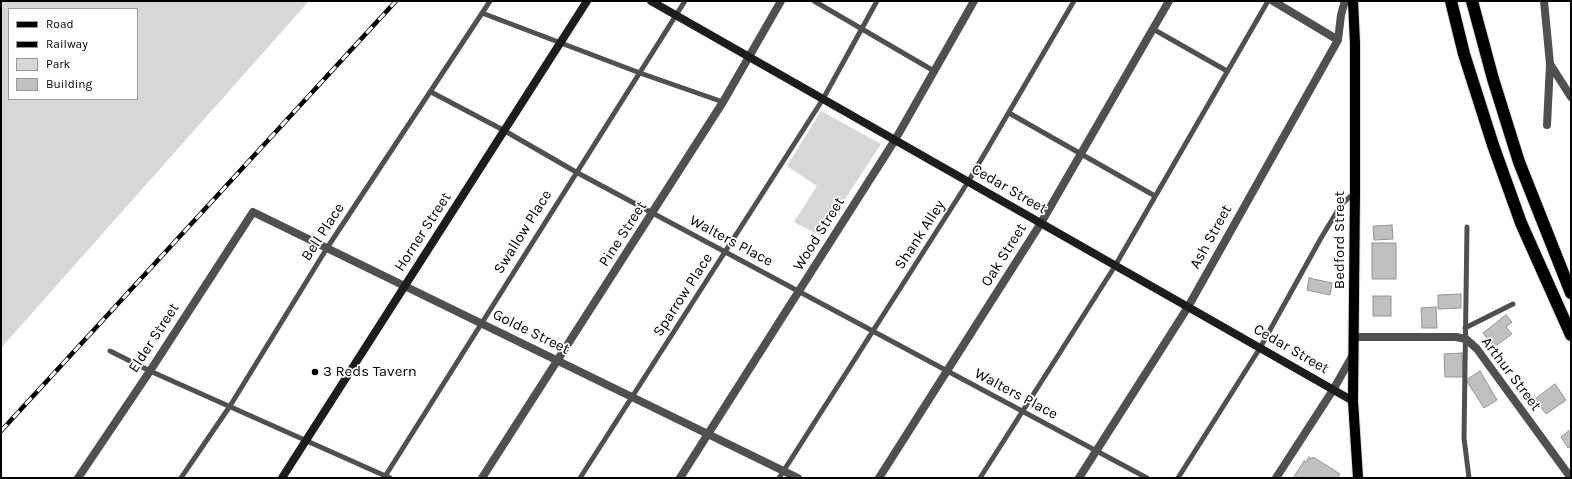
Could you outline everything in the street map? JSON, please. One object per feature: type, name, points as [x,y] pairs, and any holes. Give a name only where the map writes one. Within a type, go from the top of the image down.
[{"type":"highway","points":[[1451,1],[1464,54],[1493,145],[1521,223],[1571,335]]},
{"type":"highway","points":[[1472,1],[1493,79],[1519,162],[1571,293]]},
{"type":"main road","name":"Bedford Street","points":[[1353,1],[1355,43],[1355,337],[1353,402],[1358,478]]},
{"type":"street","name":"Horner Street","points":[[282,478],[587,1]]},
{"type":"street","name":"Cedar Street","points":[[651,1],[1353,402]]},
{"type":"street","name":"Pine Street","points":[[482,478],[557,360],[654,213],[750,57],[781,1]]},
{"type":"street","name":"Wood Street","points":[[680,478],[895,140],[974,1]]},
{"type":"street","name":"Oak Street","points":[[879,478],[1041,223],[1169,1]]},
{"type":"street","points":[[1273,1],[1338,40]]},
{"type":"street","name":"Ash Street","points":[[1079,478],[1188,307],[1338,40],[1341,15],[1344,4],[1348,1]]},
{"type":"street","points":[[1544,1],[1550,64],[1547,125]]},
{"type":"street","points":[[1550,64],[1571,97]]},
{"type":"street","name":"Golde Street","points":[[253,212],[708,434],[781,474],[798,478]]},
{"type":"street","name":"Elder Street","points":[[78,478],[150,371],[253,212]]},
{"type":"street","name":"Arthur Street","points":[[1355,337],[1456,337],[1466,339],[1477,349],[1570,476]]},
{"type":"street","points":[[1276,478],[1333,390],[1354,352]]},
{"type":"lane","name":"Bell Place","points":[[181,478],[230,406],[327,248],[490,1]]},
{"type":"lane","name":"Swallow Place","points":[[386,477],[480,323],[685,1]]},
{"type":"lane","points":[[814,1],[934,71]]},
{"type":"lane","name":"Sparrow Place","points":[[580,478],[822,99],[876,1]]},
{"type":"lane","name":"Shank Alley","points":[[781,474],[968,182],[1074,1]]},
{"type":"lane","points":[[980,478],[1115,266],[1268,1]]},
{"type":"lane","points":[[482,13],[640,73],[723,102]]},
{"type":"lane","points":[[1153,29],[1227,71]]},
{"type":"lane","name":"Walters Place","points":[[431,92],[505,131],[576,172],[1147,478]]},
{"type":"lane","points":[[1009,113],[1155,196]]},
{"type":"lane","points":[[1178,478],[1260,348],[1341,205],[1355,192]]},
{"type":"lane","points":[[1466,227],[1464,438],[1469,478]]},
{"type":"lane","points":[[1465,328],[1513,304]]},
{"type":"lane","points":[[110,351],[150,371],[386,477]]},
{"type":"green space","points":[[1,1],[309,1],[1,348]]},
{"type":"green space","points":[[821,111],[881,144],[821,236],[794,222],[817,186],[787,166]]},
{"type":"building","points":[[1392,225],[1393,239],[1374,240],[1373,226]]},
{"type":"building","points":[[1372,243],[1396,243],[1396,279],[1372,279]]},
{"type":"building","points":[[1309,278],[1332,283],[1330,295],[1307,290]]},
{"type":"building","points":[[1461,294],[1461,308],[1438,309],[1438,295]]},
{"type":"building","points":[[1373,296],[1391,296],[1391,316],[1373,316]]},
{"type":"building","points":[[1436,307],[1437,328],[1422,328],[1421,308]]},
{"type":"building","points":[[1506,315],[1512,322],[1506,327],[1512,334],[1494,347],[1483,333]]},
{"type":"building","points":[[1462,353],[1463,377],[1445,377],[1444,354]]},
{"type":"building","points":[[1480,371],[1497,400],[1484,408],[1466,380]]},
{"type":"building","points":[[1555,384],[1566,400],[1546,414],[1535,399]]},
{"type":"building","points":[[1571,429],[1571,446],[1568,448],[1561,437]]},
{"type":"building","points":[[1309,457],[1312,459],[1313,457],[1340,474],[1338,476],[1341,478],[1293,478],[1304,461],[1306,462]]},
{"type":"railway","points":[[1,431],[396,1]]},
{"type":"place","name":"3 Reds Tavern","points":[[315,372]]}]
